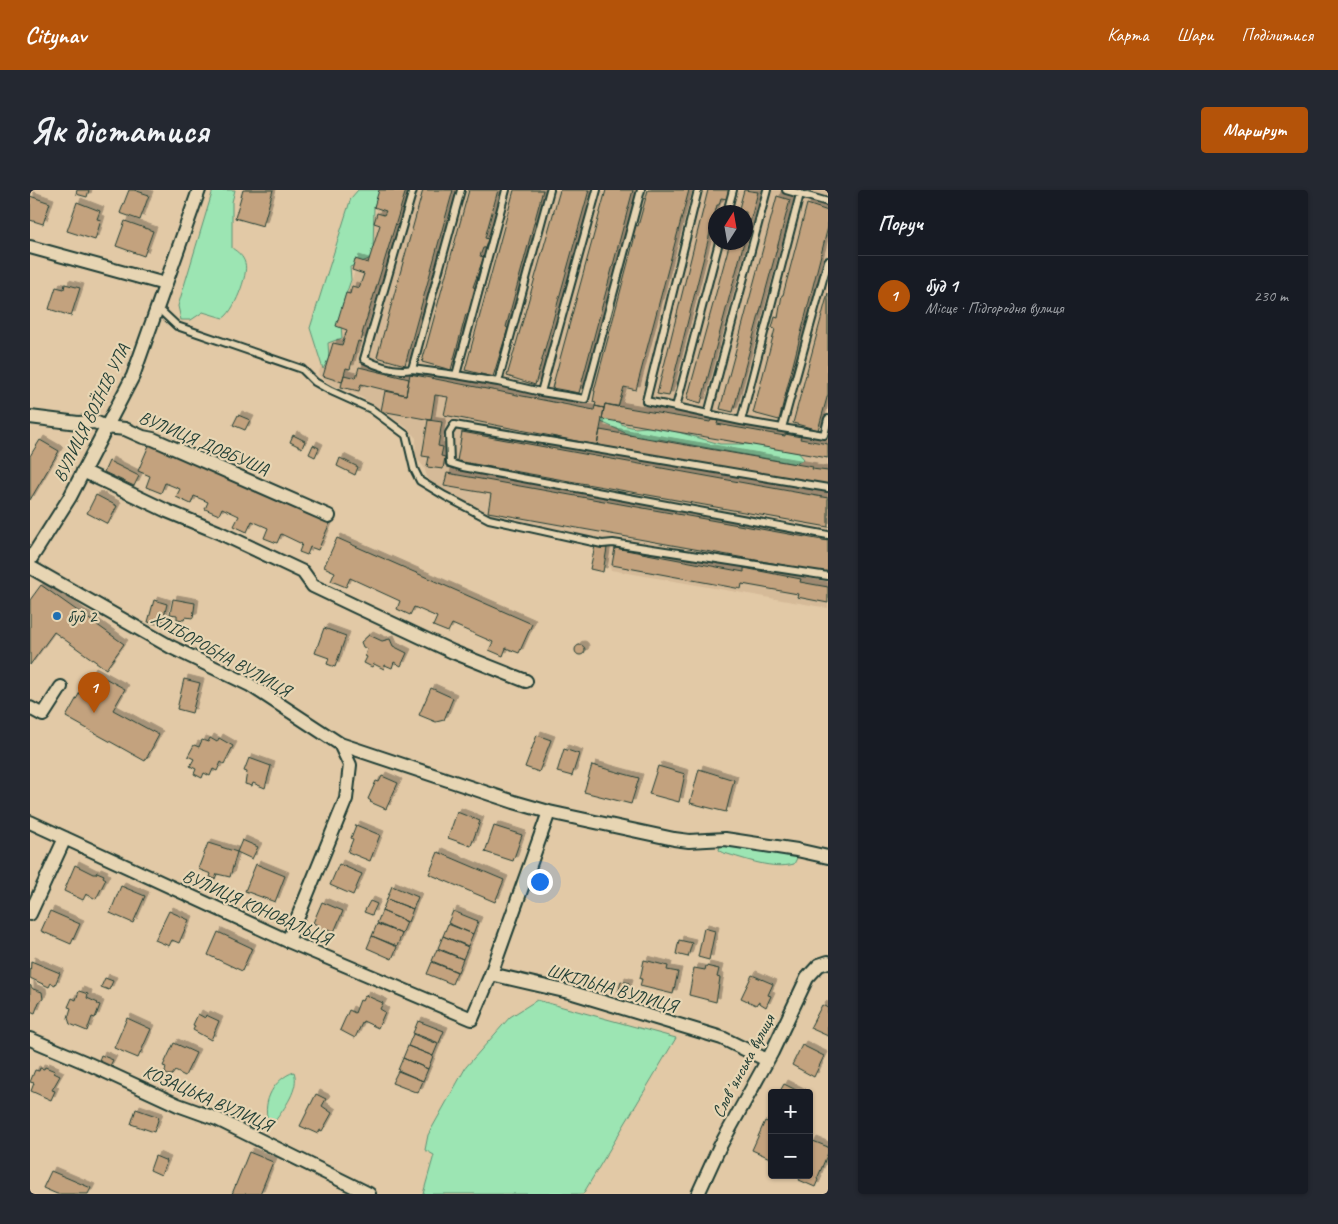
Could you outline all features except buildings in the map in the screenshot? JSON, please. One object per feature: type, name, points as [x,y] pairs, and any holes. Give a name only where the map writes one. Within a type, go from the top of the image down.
[{"type":"street","name":"ВУЛИЦЯ ВОЇНІВ УПА","points":[[30,560],[70,497],[133,376],[199,190]]},
{"type":"street","points":[[30,247],[165,284]]},
{"type":"street","name":"ВУЛИЦЯ ДОВБУША","points":[[30,417],[95,422],[106,427],[124,429],[153,439],[329,516]]},
{"type":"street","points":[[83,471],[303,572],[313,586],[453,652],[526,681]]},
{"type":"street","name":"ХЛІБОРОБНА ВУЛИЦЯ","points":[[30,567],[171,647],[250,685],[340,744],[549,812],[674,839],[689,841],[725,839],[828,857]]},
{"type":"street","points":[[30,708],[44,715],[61,687]]},
{"type":"street","points":[[288,941],[346,799],[350,765],[340,744]]},
{"type":"street","points":[[491,974],[549,812]]},
{"type":"street","name":"ВУЛИЦЯ КОНОВАЛЬЦЯ","points":[[30,822],[288,941],[472,1019],[491,974]]},
{"type":"street","points":[[30,914],[65,838]]},
{"type":"street","name":"Словʼянська вулиця","points":[[698,1194],[719,1148],[767,1060],[807,978],[819,966],[828,962]]},
{"type":"street","name":"ШКІЛЬНА ВУЛИЦЯ","points":[[491,974],[573,992],[722,1038],[767,1060]]},
{"type":"street","name":"КОЗАЦЬКА ВУЛИЦЯ","points":[[30,1039],[90,1064],[178,1105],[218,1119],[369,1194]]},
{"type":"lane","points":[[414,190],[364,359],[375,365],[402,371],[412,369],[456,375],[586,399],[642,190]]},
{"type":"lane","points":[[412,369],[462,190]]},
{"type":"lane","points":[[456,375],[506,190]]},
{"type":"lane","points":[[498,382],[550,190]]},
{"type":"lane","points":[[542,392],[596,190]]},
{"type":"lane","points":[[698,190],[646,401],[826,436],[828,419]]},
{"type":"lane","points":[[729,205],[733,190]]},
{"type":"lane","points":[[708,414],[767,190]]},
{"type":"lane","points":[[786,190],[828,202]]},
{"type":"lane","points":[[741,420],[800,194]]},
{"type":"lane","points":[[676,407],[717,250]]},
{"type":"lane","points":[[782,428],[828,261]]},
{"type":"lane","points":[[157,307],[177,326],[302,369],[316,382],[371,409],[406,435],[414,469],[420,481],[489,519],[602,544],[613,543],[828,576]]},
{"type":"lane","points":[[828,488],[454,425],[449,434],[450,463],[463,467],[828,535]]},
{"type":"shaded area","points":[[384,190],[828,190],[828,608],[611,570],[596,540],[488,515],[429,483],[424,467],[415,457],[416,438],[406,427],[358,395],[330,384],[318,375]]},
{"type":"green space","points":[[213,190],[235,190],[232,202],[232,248],[240,254],[245,263],[245,276],[235,302],[223,318],[203,312],[191,320],[181,320],[178,306]]},
{"type":"green space","points":[[358,190],[381,190],[374,207],[373,250],[369,259],[350,267],[351,280],[342,306],[357,317],[341,325],[342,338],[328,343],[329,358],[323,369],[310,328],[351,198]]},
{"type":"green space","points":[[605,412],[623,425],[635,428],[657,426],[720,444],[756,444],[797,451],[804,459],[796,464],[659,439],[641,440],[599,421],[598,415]]},
{"type":"green space","points":[[721,842],[798,856],[794,864],[768,865],[724,853],[719,850]]},
{"type":"green space","points":[[537,1000],[676,1038],[583,1194],[423,1194],[434,1155],[425,1150],[428,1135],[466,1067],[510,1017]]},
{"type":"green space","points":[[294,1072],[295,1085],[290,1098],[275,1121],[268,1121],[267,1106],[271,1092],[275,1085]]},
{"type":"place","name":"буд 2","points":[[57,616]]},
{"type":"place","name":"буд 1","points":[[94,713]]}]
